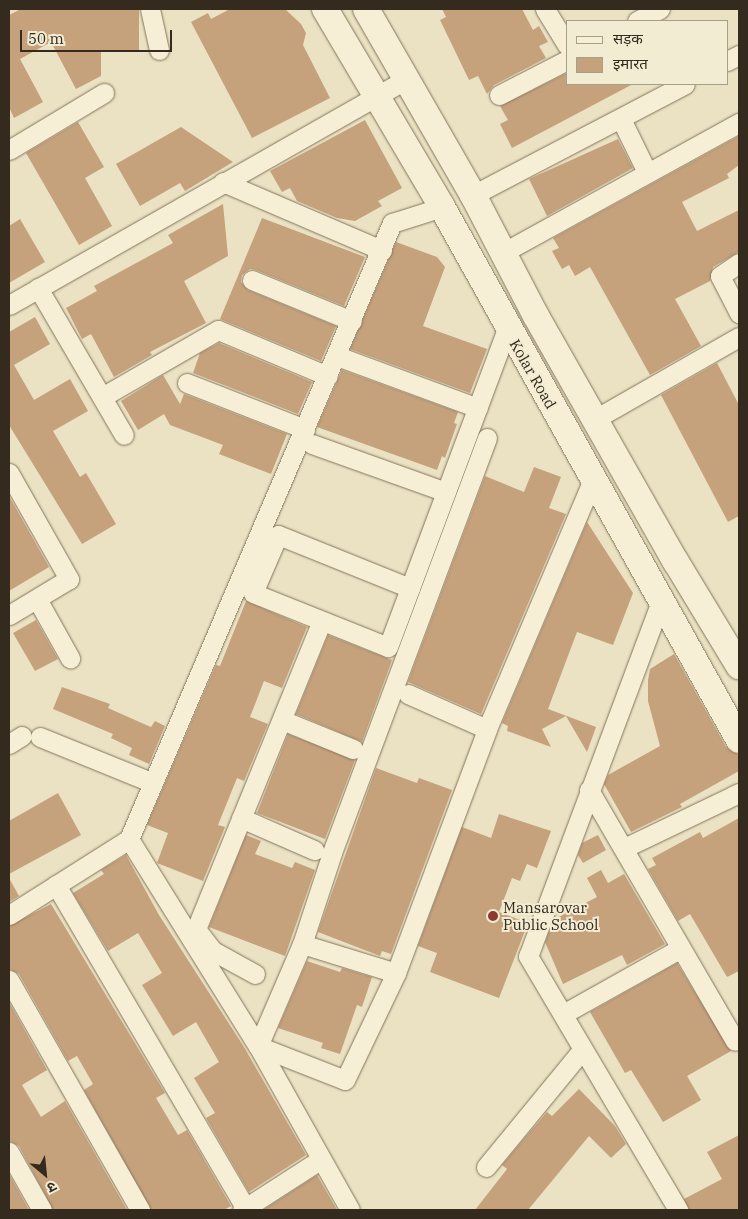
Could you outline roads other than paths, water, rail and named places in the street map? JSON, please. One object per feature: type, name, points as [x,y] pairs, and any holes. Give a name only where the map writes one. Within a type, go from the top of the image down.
[{"type":"main road","name":"Kolar Road","points":[[325,9],[375,97],[442,207],[507,328],[594,479],[739,740]]},
{"type":"main road","points":[[366,9],[473,195],[595,419],[676,562],[739,666]]},
{"type":"street","points":[[150,9],[158,50]]},
{"type":"street","points":[[545,9],[566,43]]},
{"type":"street","points":[[640,20],[660,9]]},
{"type":"street","points":[[728,60],[739,54]]},
{"type":"street","points":[[499,95],[566,61]]},
{"type":"street","points":[[9,305],[407,79]]},
{"type":"street","points":[[473,195],[683,85]]},
{"type":"street","points":[[9,150],[104,93]]},
{"type":"street","points":[[620,119],[646,172]]},
{"type":"street","points":[[504,252],[646,172],[739,123]]},
{"type":"street","points":[[223,182],[382,250]]},
{"type":"street","points":[[9,915],[129,839],[151,782],[308,436],[328,376],[392,223],[442,207]]},
{"type":"street","points":[[739,263],[720,276],[739,313]]},
{"type":"street","points":[[252,280],[352,321]]},
{"type":"street","points":[[38,288],[124,435]]},
{"type":"street","points":[[410,588],[278,535],[253,593],[321,623],[388,647],[507,328]]},
{"type":"street","points":[[102,398],[218,330],[328,376]]},
{"type":"street","points":[[595,419],[739,337]]},
{"type":"street","points":[[337,356],[478,408]]},
{"type":"street","points":[[187,383],[308,436],[446,492]]},
{"type":"street","points":[[258,1046],[302,944],[332,853],[487,438]]},
{"type":"street","points":[[9,473],[68,579],[9,615]]},
{"type":"street","points":[[258,1046],[345,1080],[396,973],[487,729],[594,479]]},
{"type":"street","points":[[37,599],[70,658]]},
{"type":"street","points":[[661,601],[528,956],[678,1210]]},
{"type":"street","points":[[255,974],[213,951],[196,929],[321,623]]},
{"type":"street","points":[[408,694],[487,729]]},
{"type":"street","points":[[282,720],[353,750]]},
{"type":"street","points":[[24,739],[151,782]]},
{"type":"street","points":[[589,790],[735,1041]]},
{"type":"street","points":[[624,848],[739,793]]},
{"type":"street","points":[[241,818],[314,850]]},
{"type":"street","points":[[129,839],[258,1046],[350,1210]]},
{"type":"street","points":[[56,886],[245,1210],[321,1159]]},
{"type":"street","points":[[302,944],[396,973]]},
{"type":"street","points":[[562,1014],[682,948]]},
{"type":"street","points":[[9,980],[140,1210]]},
{"type":"street","points":[[486,1167],[582,1050]]},
{"type":"street","points":[[9,1152],[42,1210]]},
{"type":"place","name":"Mansarovar Public School","points":[[493,916]]}]
